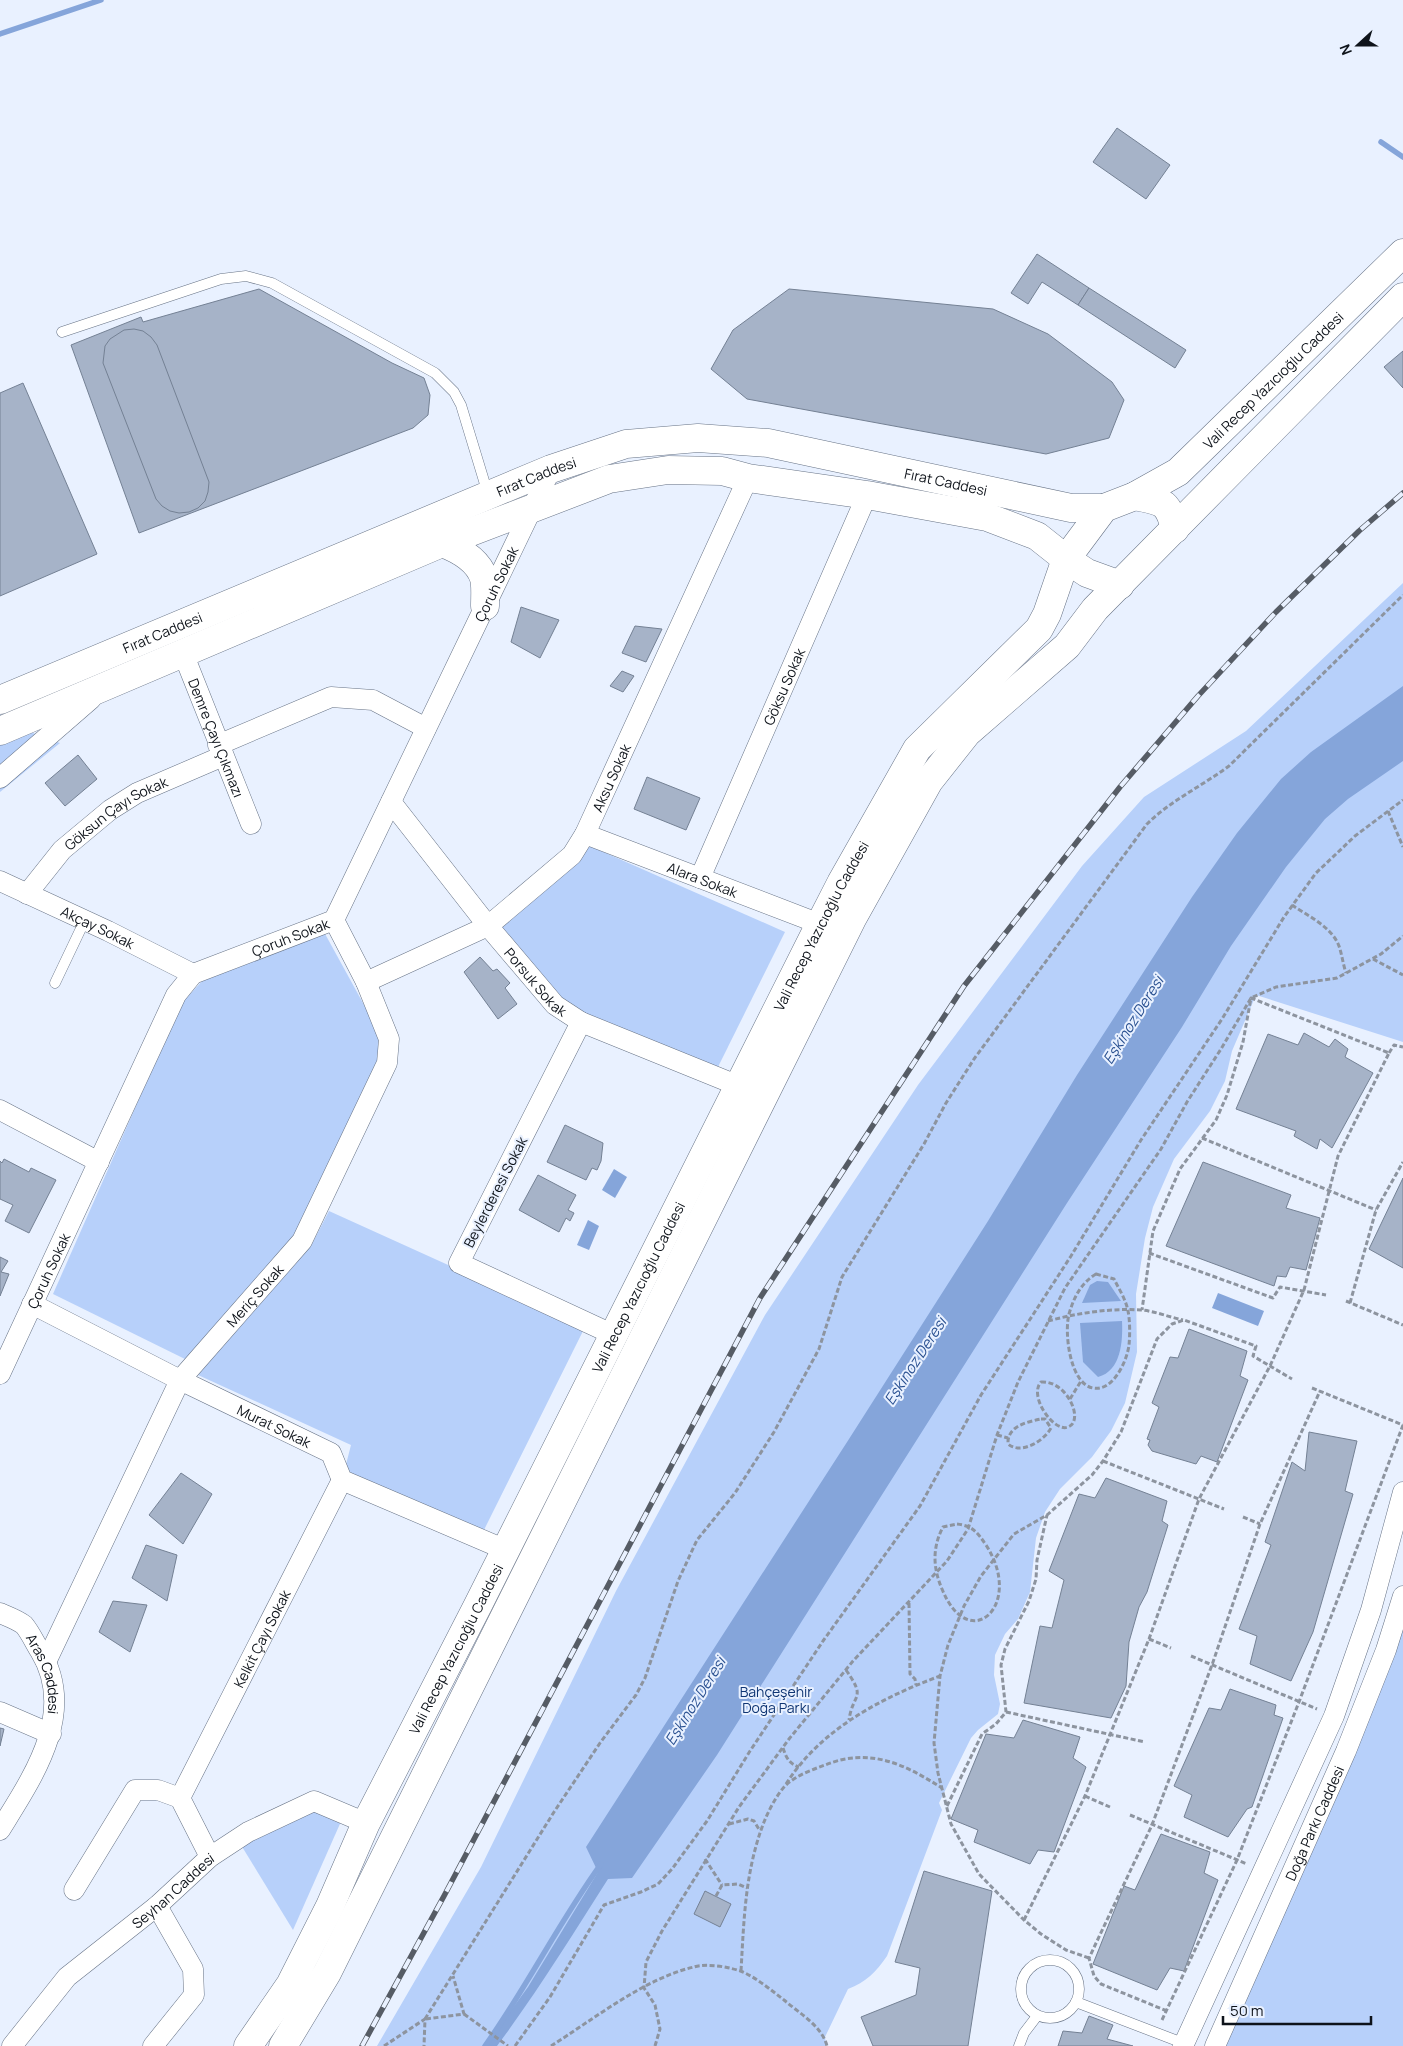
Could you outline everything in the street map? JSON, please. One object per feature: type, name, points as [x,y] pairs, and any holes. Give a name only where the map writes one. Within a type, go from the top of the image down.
[{"type":"main road","name":"Vali Recep Yazıcıoğlu Caddesi","points":[[248,2046],[290,1984],[330,1906],[366,1823],[506,1550],[820,924],[841,883],[917,749],[1039,629],[1047,614],[1066,559],[1104,508],[1135,496],[1178,472],[1403,253]]},
{"type":"main road","points":[[1175,529],[1403,297]]},
{"type":"main road","name":"Fırat Caddesi","points":[[0,700],[551,469],[626,444],[698,438],[768,443],[1070,508],[1104,508]]},
{"type":"main road","name":"Fırat Caddesi","points":[[0,731],[442,543],[608,479],[668,470],[722,471],[748,478],[866,495],[987,517],[1037,536],[1087,573],[1120,585]]},
{"type":"main road","points":[[1135,496],[1160,501],[1171,510],[1175,529]]},
{"type":"main road","name":"Vali Recep Yazıcıoğlu Caddesi","points":[[283,2046],[328,1973],[847,928],[929,781],[967,732],[1067,646],[1096,609],[1175,529]]},
{"type":"main road","points":[[442,543],[465,554],[475,564],[484,578],[485,606]]},
{"type":"street","name":"Çoruh Sokak","points":[[0,1372],[176,995],[193,974],[334,920],[551,469]]},
{"type":"street","name":"Aksu Sokak","points":[[366,982],[488,926],[572,855],[585,834],[748,478]]},
{"type":"street","name":"Göksu Sokak","points":[[700,878],[866,495]]},
{"type":"street","name":"Demre Çayı Çıkmazı","points":[[183,653],[251,824]]},
{"type":"street","points":[[0,778],[104,687]]},
{"type":"street","name":"Göksun Çayı Sokak","points":[[27,894],[62,850],[110,810],[137,793],[331,697],[373,700],[426,728]]},
{"type":"street","name":"Porsuk Sokak","points":[[391,802],[488,926],[555,1005],[581,1022],[739,1086]]},
{"type":"street","name":"Alara Sokak","points":[[585,834],[820,924]]},
{"type":"street","name":"Akçay Sokak","points":[[0,881],[85,920],[193,974]]},
{"type":"street","name":"Meriç Sokak","points":[[46,1662],[180,1380],[302,1241],[388,1063],[389,1039],[366,982],[334,920]]},
{"type":"street","name":"Beylerderesi Sokak","points":[[581,1022],[459,1263],[614,1335]]},
{"type":"street","points":[[0,1110],[99,1162]]},
{"type":"street","name":"Murat Sokak","points":[[32,1304],[180,1380],[331,1453],[342,1480]]},
{"type":"street","points":[[342,1480],[506,1550]]},
{"type":"street","name":"Kelkit Çayı Sokak","points":[[180,1798],[342,1480]]},
{"type":"street","points":[[1186,2045],[1263,1870],[1334,1716],[1371,1610],[1403,1492]]},
{"type":"street","name":"Doğa Parkı Caddesi","points":[[1215,2046],[1346,1751],[1386,1650],[1403,1596]]},
{"type":"street","name":"Aras Caddesi","points":[[0,1613],[23,1625],[46,1662],[55,1692],[51,1734],[30,1782],[0,1830]]},
{"type":"street","points":[[0,1712],[51,1734]]},
{"type":"street","points":[[74,1890],[135,1790],[158,1790],[180,1798],[210,1858]]},
{"type":"street","name":"Seyhan Caddesi","points":[[12,2046],[68,1977],[157,1906],[210,1858],[248,1832],[314,1801],[366,1823]]},
{"type":"street","points":[[153,2046],[194,1995],[193,1969],[157,1906]]},
{"type":"lane","points":[[62,332],[221,279],[246,276],[272,283],[435,373],[445,382],[461,405],[489,495]]},
{"type":"lane","points":[[55,983],[85,920]]},
{"type":"lane","points":[[1042,1961],[1062,1962],[1070,1967],[1079,1984],[1076,2002],[1071,2010],[1064,2015],[1055,2018],[1037,2016],[1023,2002],[1020,1992],[1025,1972],[1032,1965],[1042,1961]]},
{"type":"lane","points":[[1076,2002],[1186,2045]]},
{"type":"lane","points":[[1019,2046],[1024,2033],[1037,2016]]},
{"type":"path","points":[[384,2046],[425,2019],[554,1812],[600,1743],[636,1695],[645,1678],[678,1581],[697,1540],[735,1494],[774,1432],[819,1349],[842,1277],[924,1144],[946,1102],[974,1059],[1147,824],[1161,810],[1206,783],[1229,766],[1403,595]]},
{"type":"path","points":[[515,2046],[550,1997],[604,1905],[658,1884],[672,1869],[707,1821],[750,1751],[823,1640],[920,1506],[982,1395],[1071,1256],[1141,1140],[1222,1019],[1292,905],[1316,873],[1355,836],[1403,800]]},
{"type":"path","points":[[1388,811],[1403,847]]},
{"type":"path","points":[[1292,905],[1316,920],[1330,933],[1339,946],[1346,973]]},
{"type":"path","points":[[655,2046],[660,2029],[655,2005],[644,1988],[646,1962],[705,1859],[783,1747],[846,1670],[947,1561],[970,1526],[997,1435],[1018,1382],[1065,1288],[1161,1149],[1187,1102],[1251,998],[1276,987],[1337,978],[1381,954],[1403,936]]},
{"type":"path","points":[[1372,959],[1403,975]]},
{"type":"path","points":[[1251,998],[1389,1053]]},
{"type":"path","points":[[1142,1310],[1152,1231],[1180,1169],[1216,1120],[1227,1095],[1244,1042],[1251,998]]},
{"type":"path","points":[[1024,1920],[1085,1796],[1149,1639],[1199,1499],[1270,1366],[1304,1290],[1338,1156],[1389,1053],[1394,1045],[1403,1047]]},
{"type":"path","points":[[1202,1138],[1376,1210]]},
{"type":"path","points":[[1403,1162],[1376,1210],[1348,1302],[1403,1325]]},
{"type":"path","points":[[1149,1254],[1273,1298],[1280,1287],[1326,1295]]},
{"type":"path","points":[[1096,1274],[1114,1279],[1128,1311],[1129,1346],[1122,1367],[1106,1387],[1087,1386],[1081,1381],[1072,1364],[1069,1340],[1069,1316],[1075,1297],[1084,1281],[1096,1274]]},
{"type":"path","points":[[1048,1321],[1099,1312],[1142,1310],[1184,1320],[1256,1346],[1253,1356],[1292,1379]]},
{"type":"path","points":[[1089,1958],[1066,1950],[1024,1920],[979,1874],[951,1824],[942,1789],[934,1743],[940,1676],[948,1645],[980,1576],[1014,1534],[1047,1514],[1092,1475],[1103,1461],[1125,1423],[1156,1339],[1172,1324],[1184,1320]]},
{"type":"path","points":[[1070,1399],[1081,1381]]},
{"type":"path","points":[[1050,1421],[1041,1418],[1010,1431],[1008,1444],[1017,1449],[1034,1444],[1048,1433],[1051,1428],[1050,1421],[1038,1401],[1037,1386],[1041,1382],[1049,1382],[1056,1385],[1070,1399],[1075,1417],[1074,1423],[1069,1427],[1063,1428],[1050,1421]]},
{"type":"path","points":[[1156,2032],[1238,1860],[1403,1425],[1312,1388]]},
{"type":"path","points":[[1167,2010],[1101,1984],[1094,1976],[1089,1958],[1152,1825],[1212,1665],[1260,1524],[1320,1391]]},
{"type":"path","points":[[997,1435],[1008,1438]]},
{"type":"path","points":[[1103,1461],[1224,1509]]},
{"type":"path","points":[[947,1806],[982,1734],[996,1724],[1006,1712],[1001,1666],[1005,1649],[1029,1601],[1036,1579],[1037,1560],[1047,1514]]},
{"type":"path","points":[[1243,1517],[1260,1524]]},
{"type":"path","points":[[957,1524],[970,1526],[981,1537],[994,1558],[999,1573],[1000,1589],[996,1607],[990,1615],[981,1621],[970,1620],[960,1616],[944,1594],[936,1572],[934,1556],[937,1538],[943,1527],[957,1524]]},
{"type":"path","points":[[909,1602],[910,1674],[915,1679],[916,1685]]},
{"type":"path","points":[[1149,1639],[1171,1648]]},
{"type":"path","points":[[1191,1656],[1334,1716]]},
{"type":"path","points":[[846,1670],[854,1682],[858,1693],[849,1721]]},
{"type":"path","points":[[741,1971],[747,1888],[755,1846],[769,1810],[785,1786],[808,1756],[849,1721],[874,1705],[940,1676]]},
{"type":"path","points":[[1006,1712],[1145,1742]]},
{"type":"path","points":[[783,1747],[789,1761],[799,1767]]},
{"type":"path","points":[[785,1786],[811,1770],[839,1760],[866,1758],[895,1762],[918,1773],[942,1789]]},
{"type":"path","points":[[1085,1796],[1110,1807]]},
{"type":"path","points":[[1130,1815],[1263,1870]]},
{"type":"path","points":[[728,1824],[748,1819],[758,1825],[760,1832]]},
{"type":"path","points":[[705,1859],[722,1885]]},
{"type":"path","points":[[722,1885],[738,1884],[747,1888]]},
{"type":"path","points":[[716,1896],[722,1885]]},
{"type":"path","points":[[551,2046],[644,1988],[672,1973],[696,1966],[741,1971],[756,1978],[806,2018],[825,2037],[827,2046]]},
{"type":"path","points":[[453,1976],[464,2014],[508,2046]]},
{"type":"path","points":[[425,2019],[464,2014]]},
{"type":"path","points":[[424,2046],[425,2019]]},
{"type":"green space","name":"Bahçeşehir Doğa Parkı","points":[[1403,583],[1403,1042],[1256,995],[1232,1051],[1225,1081],[1210,1111],[1174,1159],[1153,1207],[1145,1238],[1136,1294],[1137,1352],[1125,1403],[1111,1431],[1092,1457],[1060,1489],[1045,1512],[1036,1538],[1030,1592],[1018,1619],[1005,1634],[995,1655],[994,1675],[1000,1704],[998,1714],[971,1738],[939,1803],[942,1810],[887,1956],[870,1976],[848,1989],[825,2037],[826,2046],[377,2046],[481,1867],[616,1591],[765,1315],[918,1085],[1082,866],[1144,797],[1246,731]]},
{"type":"green space","points":[[30,732],[60,743],[0,792],[0,745]]},
{"type":"green space","points":[[583,843],[785,932],[715,1073],[558,1002],[498,926]]},
{"type":"green space","points":[[324,932],[380,1034],[377,1061],[293,1241],[189,1361],[53,1294],[181,1004],[203,980]]},
{"type":"green space","points":[[329,1211],[585,1327],[478,1542],[342,1480],[351,1445],[198,1375],[311,1246]]},
{"type":"green space","points":[[1403,1596],[1403,2046],[1215,2046]]},
{"type":"green space","points":[[314,1806],[343,1817],[293,1930],[241,1845]]},
{"type":"water","points":[[1403,686],[1403,761],[1348,799],[1325,819],[1286,867],[1231,946],[1182,1027],[1067,1203],[717,1755],[632,1878],[608,1879],[568,1943],[512,2026],[497,2046],[485,2046],[528,1987],[598,1872],[586,1847],[849,1439],[988,1221],[1077,1075],[1192,897],[1237,833],[1281,779],[1311,752]]},
{"type":"water","points":[[614,1169],[627,1177],[615,1198],[602,1190]]},
{"type":"water","points":[[588,1220],[599,1226],[589,1250],[577,1245]]},
{"type":"water","points":[[1097,1281],[1108,1282],[1121,1301],[1082,1303],[1090,1285]]},
{"type":"water","points":[[1218,1293],[1264,1311],[1258,1326],[1212,1308]]},
{"type":"water","points":[[1122,1321],[1121,1346],[1116,1362],[1106,1374],[1098,1377],[1083,1362],[1080,1323]]},
{"type":"building","points":[[1117,128],[1170,165],[1146,199],[1093,162]]},
{"type":"building","points":[[1037,254],[1089,288],[1078,305],[1042,282],[1028,304],[1011,293]]},
{"type":"building","points":[[1089,288],[1186,350],[1175,368],[1078,305]]},
{"type":"building","points":[[259,289],[392,363],[424,378],[430,395],[428,415],[413,428],[139,533],[71,345],[141,317],[143,322]]},
{"type":"building","points":[[789,289],[993,309],[1048,334],[1112,382],[1124,400],[1109,438],[1046,454],[747,399],[711,369],[733,330]]},
{"type":"building","points":[[134,329],[143,331],[157,345],[209,482],[205,501],[198,508],[189,512],[179,513],[170,511],[156,499],[103,363],[105,346],[110,339],[124,330]]},
{"type":"building","points":[[1403,351],[1403,388],[1384,367]]},
{"type":"building","points":[[23,383],[97,554],[0,596],[0,393]]},
{"type":"building","points":[[521,607],[559,620],[540,658],[511,642]]},
{"type":"building","points":[[635,626],[662,629],[646,662],[622,653]]},
{"type":"building","points":[[622,671],[634,676],[623,692],[610,686]]},
{"type":"building","points":[[78,755],[97,779],[65,806],[45,783]]},
{"type":"building","points":[[647,777],[700,798],[686,830],[634,809]]},
{"type":"building","points":[[480,957],[493,971],[497,969],[510,983],[505,988],[517,1004],[498,1019],[464,972]]},
{"type":"building","points":[[1304,1033],[1329,1047],[1335,1039],[1348,1049],[1345,1057],[1373,1073],[1332,1148],[1320,1139],[1317,1149],[1294,1136],[1296,1131],[1236,1109],[1268,1034],[1298,1045]]},
{"type":"building","points":[[565,1125],[603,1143],[601,1161],[597,1170],[592,1168],[586,1180],[547,1162]]},
{"type":"building","points":[[4,1159],[29,1172],[31,1168],[56,1180],[29,1233],[5,1221],[13,1205],[0,1199],[0,1161],[2,1163]]},
{"type":"building","points":[[1203,1162],[1291,1195],[1286,1208],[1320,1218],[1306,1270],[1290,1267],[1286,1277],[1277,1276],[1274,1286],[1166,1246]]},
{"type":"building","points":[[538,1175],[576,1195],[568,1210],[574,1213],[570,1221],[566,1218],[559,1232],[519,1210]]},
{"type":"building","points":[[1403,1178],[1403,1268],[1369,1249]]},
{"type":"building","points":[[0,1257],[8,1261],[1,1272],[9,1274],[0,1296]]},
{"type":"building","points":[[1189,1329],[1247,1351],[1240,1376],[1248,1380],[1217,1462],[1201,1456],[1196,1464],[1152,1451],[1148,1445],[1150,1440],[1147,1439],[1159,1407],[1152,1403],[1170,1357],[1178,1358]]},
{"type":"building","points":[[1309,1432],[1357,1441],[1345,1491],[1353,1494],[1313,1632],[1291,1681],[1250,1664],[1257,1636],[1239,1629],[1271,1545],[1265,1542],[1292,1462],[1305,1471]]},
{"type":"building","points":[[181,1473],[212,1494],[183,1544],[149,1515]]},
{"type":"building","points":[[1106,1478],[1167,1501],[1162,1521],[1168,1525],[1147,1592],[1139,1607],[1129,1642],[1126,1686],[1111,1718],[1024,1703],[1040,1626],[1052,1628],[1064,1580],[1049,1571],[1079,1494],[1095,1498]]},
{"type":"building","points":[[146,1545],[177,1555],[167,1601],[132,1578]]},
{"type":"building","points":[[113,1601],[147,1605],[130,1652],[99,1632]]},
{"type":"building","points":[[1230,1689],[1276,1705],[1274,1715],[1283,1718],[1252,1807],[1247,1809],[1228,1837],[1184,1817],[1192,1795],[1174,1786],[1209,1708],[1221,1710]]},
{"type":"building","points":[[1023,1720],[1080,1737],[1073,1758],[1086,1767],[1054,1852],[1038,1850],[1030,1864],[974,1842],[978,1830],[951,1819],[986,1734],[1014,1738]]},
{"type":"building","points":[[0,1728],[4,1729],[0,1746]]},
{"type":"building","points":[[1161,1834],[1210,1852],[1204,1873],[1218,1880],[1184,1971],[1170,1968],[1157,1990],[1093,1964],[1124,1886],[1135,1890]]},
{"type":"building","points":[[924,1871],[992,1891],[968,2046],[873,2046],[861,2017],[916,1995],[920,1968],[895,1962]]},
{"type":"building","points":[[705,1891],[731,1904],[720,1927],[694,1914]]},
{"type":"building","points":[[1089,2016],[1113,2025],[1107,2039],[1133,2046],[1058,2046],[1063,2031],[1082,2033]]},
{"type":"waterway","points":[[0,34],[101,0]]},
{"type":"waterway","points":[[1381,142],[1403,157]]},
{"type":"waterway","name":"Eşkinoz Deresi","points":[[485,2046],[601,1864]]},
{"type":"railway","points":[[362,2046],[444,1896],[760,1298],[964,986],[1120,787],[1198,696],[1276,612],[1359,531],[1403,493]]}]
